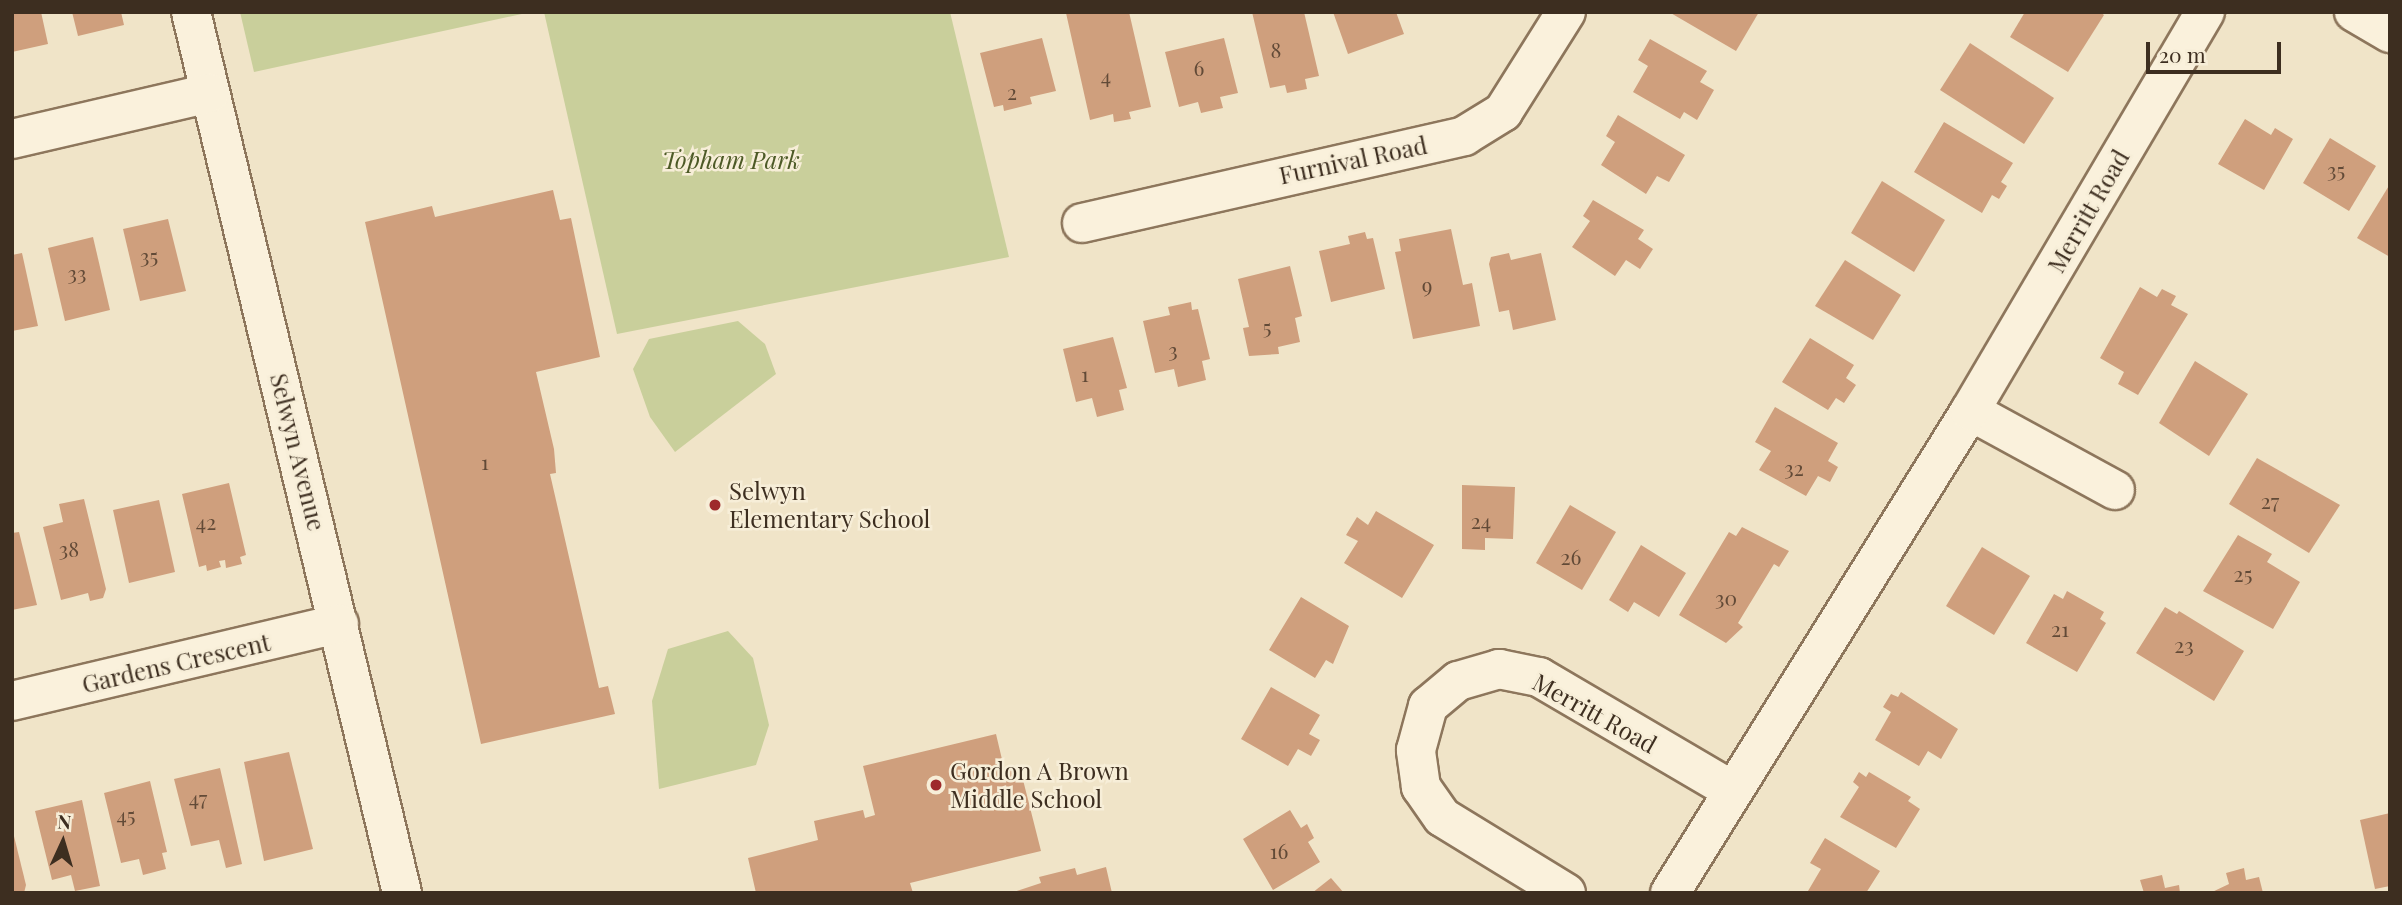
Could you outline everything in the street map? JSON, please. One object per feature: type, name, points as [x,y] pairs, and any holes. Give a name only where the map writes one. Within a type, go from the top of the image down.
[{"type":"street","name":"Selwyn Avenue","points":[[191,12],[402,893]]},
{"type":"street","name":"Furnival Road","points":[[1082,223],[1464,136],[1503,112],[1566,12]]},
{"type":"street","name":"Merritt Road","points":[[1670,893],[1970,411],[2205,12]]},
{"type":"street","points":[[2354,12],[2390,33]]},
{"type":"street","points":[[12,139],[210,93]]},
{"type":"street","points":[[1970,411],[2115,490]]},
{"type":"street","name":"Gardens Crescent","points":[[12,701],[339,624]]},
{"type":"street","name":"Merritt Road","points":[[1566,893],[1442,817],[1421,787],[1416,750],[1428,706],[1458,681],[1499,669],[1539,677],[1733,791]]},
{"type":"green space","points":[[240,12],[531,12],[254,72]]},
{"type":"green space","name":"Topham Park","points":[[544,12],[950,12],[1009,257],[617,334]]},
{"type":"green space","points":[[738,321],[765,344],[776,374],[675,452],[650,417],[633,369],[649,339]]},
{"type":"green space","points":[[728,631],[753,658],[769,725],[756,765],[659,789],[652,701],[668,649]]},
{"type":"building","points":[[12,12],[41,12],[48,44],[12,52]]},
{"type":"building","points":[[72,12],[121,12],[124,25],[78,36]]},
{"type":"building","points":[[1129,12],[1151,107],[1129,112],[1131,119],[1114,122],[1113,114],[1090,120],[1066,13]]},
{"type":"building","points":[[1252,12],[1304,12],[1319,76],[1305,79],[1307,89],[1287,93],[1285,85],[1270,88]]},
{"type":"building","points":[[1333,12],[1396,12],[1404,34],[1348,54]]},
{"type":"building","points":[[1669,12],[1759,12],[1736,51]]},
{"type":"building","points":[[2025,12],[2100,12],[2104,15],[2068,72],[2010,37]]},
{"type":"building","points":[[1042,38],[1056,91],[1030,97],[1032,104],[1004,111],[1003,105],[994,107],[980,53]]},
{"type":"building","points":[[1224,38],[1238,93],[1220,97],[1223,108],[1201,113],[1198,102],[1179,107],[1165,52]]},
{"type":"building","points":[[1650,39],[1707,71],[1700,82],[1714,90],[1697,120],[1684,112],[1680,119],[1633,92],[1648,66],[1638,60]]},
{"type":"building","points":[[1970,43],[2054,98],[2024,144],[1940,90]]},
{"type":"building","points":[[1618,115],[1685,155],[1669,182],[1657,176],[1646,194],[1601,165],[1615,142],[1606,136]]},
{"type":"building","points":[[2245,119],[2271,135],[2275,128],[2293,139],[2264,190],[2218,164]]},
{"type":"building","points":[[1944,122],[2013,163],[2001,182],[2007,186],[1999,199],[1992,195],[1982,213],[1914,172]]},
{"type":"building","points":[[2330,138],[2376,166],[2349,211],[2303,183]]},
{"type":"building","points":[[1882,181],[1945,220],[1914,272],[1851,233]]},
{"type":"building","points":[[2390,184],[2390,257],[2357,238]]},
{"type":"building","points":[[553,190],[560,220],[571,218],[600,357],[536,372],[554,449],[556,473],[550,474],[599,688],[608,686],[615,714],[481,744],[365,222],[432,206],[435,217]]},
{"type":"building","points":[[1593,200],[1644,230],[1638,239],[1653,249],[1640,269],[1626,260],[1615,276],[1572,247],[1590,221],[1583,216]]},
{"type":"building","points":[[168,219],[186,291],[140,301],[123,229]]},
{"type":"building","points":[[1451,229],[1463,285],[1472,283],[1480,326],[1413,339],[1395,252],[1401,251],[1399,239]]},
{"type":"building","points":[[1365,232],[1367,239],[1373,238],[1385,289],[1331,302],[1319,251],[1350,244],[1348,236]]},
{"type":"building","points":[[93,237],[110,310],[65,321],[48,248]]},
{"type":"building","points":[[22,253],[38,326],[12,331],[12,255]]},
{"type":"building","points":[[1509,253],[1511,260],[1541,253],[1556,320],[1513,330],[1509,310],[1499,312],[1489,264],[1491,257]]},
{"type":"building","points":[[1845,260],[1901,295],[1873,340],[1815,306]]},
{"type":"building","points":[[1290,266],[1302,316],[1295,318],[1300,342],[1278,347],[1279,354],[1249,356],[1243,328],[1249,327],[1238,279]]},
{"type":"building","points":[[2140,287],[2157,297],[2162,289],[2176,296],[2171,305],[2188,314],[2138,395],[2118,384],[2124,372],[2100,358]]},
{"type":"building","points":[[1191,302],[1192,310],[1198,309],[1210,359],[1202,361],[1206,380],[1178,387],[1174,369],[1155,373],[1143,321],[1170,315],[1168,307]]},
{"type":"building","points":[[1113,337],[1127,388],[1119,390],[1124,410],[1097,417],[1092,398],[1076,402],[1063,349]]},
{"type":"building","points":[[1810,338],[1854,365],[1846,378],[1856,385],[1844,403],[1836,398],[1828,410],[1782,382]]},
{"type":"building","points":[[2195,361],[2248,394],[2209,456],[2159,423]]},
{"type":"building","points":[[1775,407],[1838,443],[1828,461],[1838,467],[1830,482],[1818,476],[1806,496],[1759,470],[1771,451],[1755,442]]},
{"type":"building","points":[[2257,458],[2340,505],[2309,553],[2229,504]]},
{"type":"building","points":[[229,483],[246,555],[240,557],[242,564],[226,568],[225,560],[219,561],[221,567],[207,571],[206,565],[199,567],[182,494]]},
{"type":"building","points":[[1462,485],[1515,487],[1513,539],[1485,538],[1485,550],[1462,549]]},
{"type":"building","points":[[84,499],[106,589],[103,598],[90,601],[88,593],[61,600],[43,527],[63,522],[59,504]]},
{"type":"building","points":[[159,500],[175,572],[129,583],[113,510]]},
{"type":"building","points":[[1570,505],[1616,532],[1582,590],[1536,563]]},
{"type":"building","points":[[1376,511],[1434,545],[1402,598],[1344,563],[1358,541],[1346,535],[1357,517],[1368,525]]},
{"type":"building","points":[[1742,527],[1789,551],[1779,567],[1774,564],[1738,623],[1743,627],[1726,643],[1679,615],[1729,532],[1736,536]]},
{"type":"building","points":[[19,532],[37,605],[12,610],[12,533]]},
{"type":"building","points":[[2238,535],[2272,554],[2267,562],[2300,582],[2273,629],[2203,591]]},
{"type":"building","points":[[1641,545],[1686,573],[1659,617],[1634,602],[1628,612],[1609,600]]},
{"type":"building","points":[[1982,547],[2030,576],[1994,635],[1946,606]]},
{"type":"building","points":[[2067,591],[2104,612],[2100,619],[2106,623],[2077,672],[2026,643],[2054,594],[2063,599]]},
{"type":"building","points":[[1301,597],[1349,626],[1333,664],[1326,660],[1315,678],[1269,650]]},
{"type":"building","points":[[2165,607],[2177,614],[2179,611],[2244,651],[2214,701],[2136,653]]},
{"type":"building","points":[[1271,687],[1320,715],[1309,734],[1320,740],[1311,756],[1298,749],[1288,766],[1241,739]]},
{"type":"building","points":[[1901,692],[1958,729],[1941,759],[1928,751],[1919,766],[1875,740],[1891,712],[1883,707],[1891,694],[1898,697]]},
{"type":"building","points":[[996,734],[1005,772],[1020,768],[1041,851],[910,883],[913,893],[756,893],[748,858],[818,840],[814,821],[863,810],[865,818],[875,815],[863,766]]},
{"type":"building","points":[[289,752],[313,849],[264,861],[244,762]]},
{"type":"building","points":[[220,768],[242,864],[226,868],[219,840],[191,846],[174,779]]},
{"type":"building","points":[[1859,772],[1866,777],[1869,772],[1911,797],[1908,801],[1920,809],[1896,848],[1840,817],[1859,787],[1853,782]]},
{"type":"building","points":[[150,781],[167,852],[162,853],[166,869],[143,875],[139,859],[121,863],[104,793]]},
{"type":"building","points":[[82,800],[100,886],[75,891],[71,875],[52,880],[35,811]]},
{"type":"building","points":[[1290,810],[1301,828],[1307,824],[1314,838],[1308,842],[1320,862],[1273,890],[1243,839]]},
{"type":"building","points":[[2390,813],[2390,886],[2375,889],[2360,820]]},
{"type":"building","points":[[12,828],[26,885],[24,893],[12,893]]},
{"type":"building","points":[[1825,838],[1880,871],[1866,893],[1808,891],[1821,869],[1810,863]]},
{"type":"building","points":[[1106,867],[1112,893],[1011,893],[1041,883],[1039,877],[1075,868],[1077,875]]},
{"type":"building","points":[[2244,868],[2246,880],[2259,877],[2263,893],[2210,893],[2229,884],[2226,873]]},
{"type":"building","points":[[2162,875],[2165,888],[2179,885],[2180,893],[2144,893],[2140,880]]},
{"type":"building","points":[[1331,878],[1344,893],[1312,893]]},
{"type":"place","name":"Selwyn Elementary School","points":[[715,505]]},
{"type":"place","name":"Gordon A Brown Middle School","points":[[936,785]]}]
